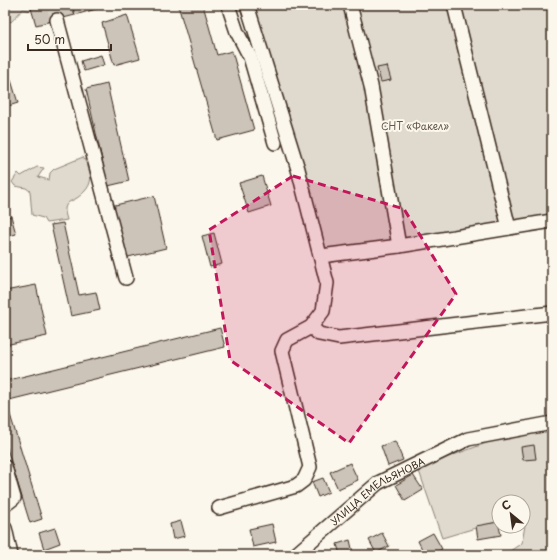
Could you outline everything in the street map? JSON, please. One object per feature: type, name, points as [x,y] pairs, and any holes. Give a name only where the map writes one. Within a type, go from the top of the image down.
[{"type":"street","points":[[228,5],[237,32],[250,57],[274,143]]},
{"type":"street","points":[[219,508],[296,486],[304,480],[310,467],[282,351],[287,340],[311,327],[323,311],[327,283],[298,169],[247,5]]},
{"type":"street","points":[[350,5],[371,86],[399,246]]},
{"type":"street","points":[[454,5],[509,228]]},
{"type":"street","points":[[57,20],[126,278]]},
{"type":"street","points":[[321,256],[399,246],[552,221]]},
{"type":"street","points":[[311,327],[320,334],[339,338],[552,312]]},
{"type":"street","name":"УЛИЦА ЕМЕЛЬЯНОВА","points":[[296,555],[378,483],[468,439],[552,423]]},
{"type":"street","points":[[5,467],[14,498],[5,505]]},
{"type":"street","points":[[5,528],[11,555]]},
{"type":"highlighted area","points":[[293,176],[404,209],[456,294],[349,443],[230,360],[209,230]]},
{"type":"green space","points":[[5,5],[40,5],[38,12],[23,9],[11,22],[5,19]]},
{"type":"green space","name":"СНТ «Факел»","points":[[253,5],[552,5],[552,226],[328,262]]},
{"type":"green space","points":[[83,157],[89,169],[89,184],[83,193],[67,204],[65,210],[67,220],[46,223],[43,218],[32,215],[30,191],[26,188],[15,186],[12,182],[18,173],[21,176],[37,167],[44,168],[38,177],[49,180],[50,173],[54,169]]},
{"type":"green space","points":[[552,428],[552,555],[504,555],[522,543],[524,534],[531,534],[531,494],[491,494],[491,523],[442,538],[418,468],[489,442]]},
{"type":"building","points":[[30,5],[72,5],[75,15],[36,25]]},
{"type":"building","points":[[72,5],[110,5],[75,15]]},
{"type":"building","points":[[178,5],[203,5],[217,55],[232,51],[254,130],[217,140]]},
{"type":"building","points":[[127,15],[140,58],[114,65],[102,23]]},
{"type":"building","points":[[101,55],[104,65],[84,71],[81,61]]},
{"type":"building","points":[[387,66],[391,80],[381,82],[377,68]]},
{"type":"building","points":[[11,80],[18,103],[5,107],[5,82]]},
{"type":"building","points":[[107,84],[129,181],[108,186],[86,89]]},
{"type":"building","points":[[262,176],[271,206],[249,213],[239,183]]},
{"type":"building","points":[[154,196],[166,248],[124,258],[111,206]]},
{"type":"building","points":[[11,216],[16,234],[5,237],[5,218]]},
{"type":"building","points":[[63,223],[79,295],[96,292],[100,310],[71,316],[51,225]]},
{"type":"building","points":[[214,233],[222,264],[210,267],[202,236]]},
{"type":"building","points":[[36,285],[47,336],[5,345],[5,291]]},
{"type":"building","points":[[220,328],[225,347],[5,401],[5,381]]},
{"type":"building","points":[[8,408],[42,519],[30,523],[5,442],[5,409]]},
{"type":"building","points":[[395,441],[403,460],[388,466],[381,446]]},
{"type":"building","points":[[534,445],[536,459],[523,460],[521,447]]},
{"type":"building","points":[[350,463],[358,480],[338,489],[330,472]]},
{"type":"building","points":[[413,475],[423,490],[405,501],[396,485]]},
{"type":"building","points":[[323,478],[329,492],[318,497],[312,482]]},
{"type":"building","points":[[181,521],[185,536],[173,539],[170,524]]},
{"type":"building","points":[[491,523],[491,534],[501,535],[478,539],[476,526]]},
{"type":"building","points":[[272,524],[276,542],[253,547],[249,529]]},
{"type":"building","points":[[55,528],[60,543],[44,549],[39,533]]},
{"type":"building","points":[[382,533],[389,546],[376,553],[369,540]]},
{"type":"building","points":[[433,533],[442,549],[431,555],[425,555],[418,541]]},
{"type":"building","points":[[350,540],[353,553],[340,555],[337,544]]},
{"type":"tunnel","points":[[53,5],[57,20]]}]
